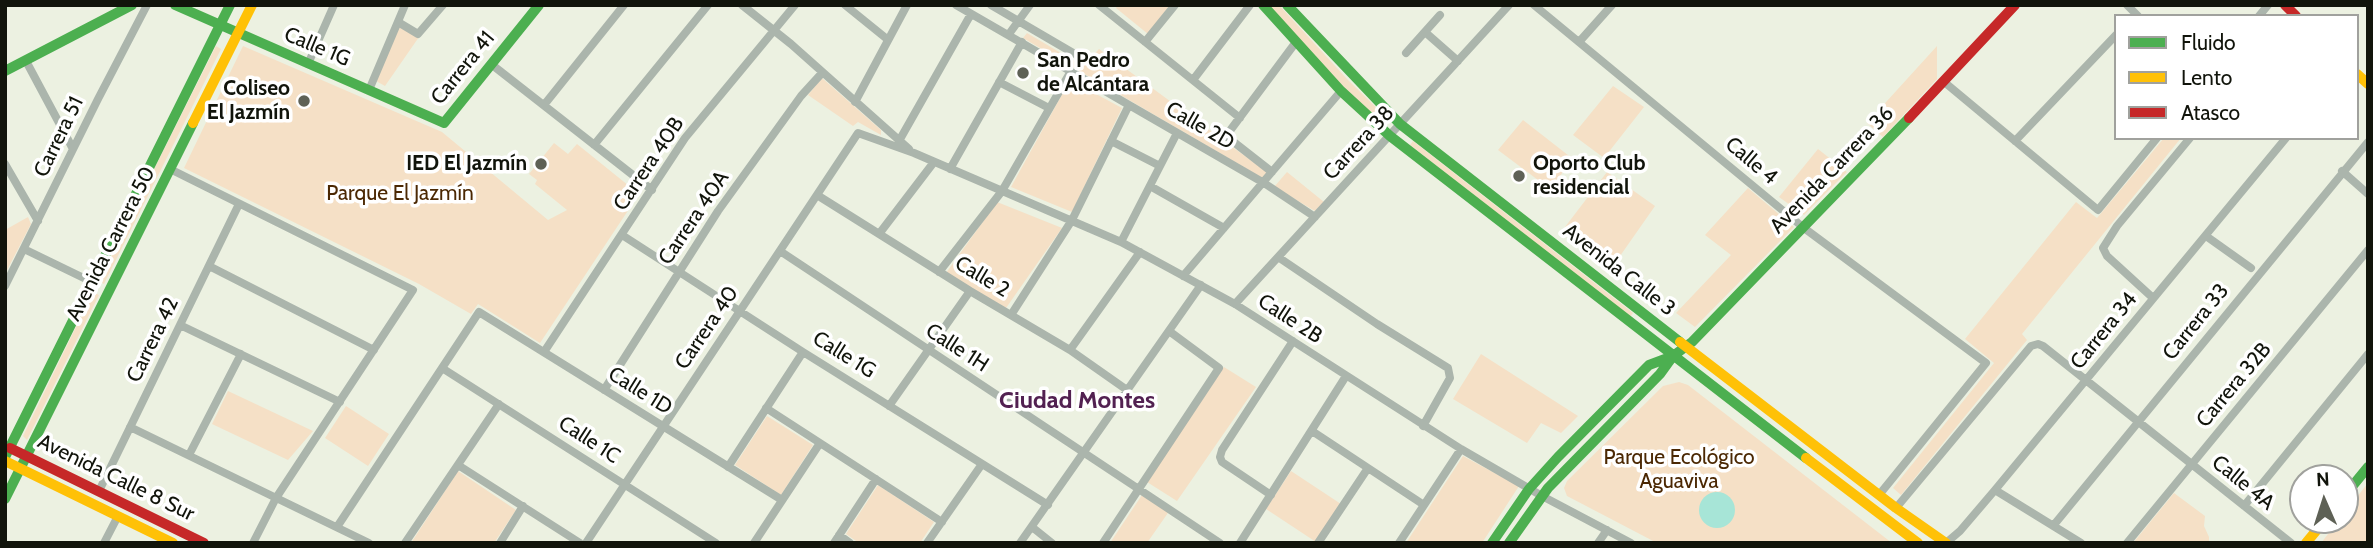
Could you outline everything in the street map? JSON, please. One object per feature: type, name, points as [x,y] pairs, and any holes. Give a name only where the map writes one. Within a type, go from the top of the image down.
[{"type":"main road","points":[[5,71],[132,5]]},
{"type":"main road","name":"Calle 1G","points":[[175,5],[444,123]]},
{"type":"main road","name":"Avenida Carrera 50","points":[[7,455],[230,5]]},
{"type":"main road","name":"Avenida Carrera 50","points":[[5,499],[252,5]]},
{"type":"main road","name":"Carrera 41","points":[[444,123],[539,5]]},
{"type":"main road","name":"Avenida Calle 3","points":[[1263,5],[1341,90],[1390,136],[1918,543]]},
{"type":"main road","name":"Avenida Calle 3","points":[[1287,5],[1401,124],[1842,467],[1946,543]]},
{"type":"main road","name":"Avenida Carrera 36","points":[[1509,543],[1542,496],[1660,374],[1673,356],[1804,228],[2015,5]]},
{"type":"main road","name":"Avenida Carrera 36","points":[[1492,543],[1529,488],[1649,365],[1673,356]]},
{"type":"main road","points":[[1603,412],[1613,421]]},
{"type":"main road","name":"Avenida Calle 8 Sur","points":[[7,455],[27,456],[198,541]]},
{"type":"main road","name":"Avenida Calle 8 Sur","points":[[7,455],[20,469],[173,543]]},
{"type":"main road","points":[[1833,478],[1842,467]]},
{"type":"street","name":"Carrera 51","points":[[5,286],[147,5]]},
{"type":"street","points":[[308,64],[334,5]]},
{"type":"street","points":[[369,90],[405,5]]},
{"type":"street","points":[[398,22],[418,34],[443,5]]},
{"type":"street","points":[[544,105],[624,5]]},
{"type":"street","points":[[594,145],[708,5]]},
{"type":"street","name":"Calle 2B","points":[[742,5],[914,153]]},
{"type":"street","name":"Carrera 40B","points":[[544,352],[685,138],[795,5]]},
{"type":"street","points":[[845,5],[887,39]]},
{"type":"street","points":[[855,102],[907,5]]},
{"type":"street","name":"Calle 2D","points":[[956,5],[1264,183],[1315,217]]},
{"type":"street","points":[[990,5],[1080,57]]},
{"type":"street","points":[[1009,34],[1030,5]]},
{"type":"street","points":[[1145,43],[1175,5]]},
{"type":"street","points":[[1193,80],[1250,5]]},
{"type":"street","points":[[1296,15],[1304,5]]},
{"type":"street","name":"Carrera 38","points":[[1235,304],[1509,5]]},
{"type":"street","name":"Calle 4","points":[[1534,5],[1804,228],[1986,363],[1879,495]]},
{"type":"street","points":[[1579,42],[1612,5]]},
{"type":"street","points":[[1104,7],[1240,118],[1296,42]]},
{"type":"street","points":[[899,141],[971,14]]},
{"type":"street","points":[[1406,53],[1440,15]]},
{"type":"street","points":[[1425,32],[1458,61]]},
{"type":"street","points":[[2015,141],[2114,37]]},
{"type":"street","points":[[950,169],[1022,42]]},
{"type":"street","points":[[26,61],[73,149]]},
{"type":"street","points":[[491,64],[652,190]]},
{"type":"street","points":[[939,272],[1002,191],[1071,71]]},
{"type":"street","name":"Carrera 40A","points":[[604,390],[742,177],[801,96],[822,73]]},
{"type":"street","points":[[1943,81],[2098,210],[2155,140]]},
{"type":"street","points":[[999,82],[1049,108]]},
{"type":"street","points":[[1183,276],[1341,90]]},
{"type":"street","points":[[1011,315],[1072,220],[1129,105]]},
{"type":"street","name":"Calle 2D","points":[[1240,118],[1226,136],[1272,172]]},
{"type":"street","name":"Calle 2B","points":[[858,133],[914,153],[1140,252],[1235,304],[1461,449],[1631,543]]},
{"type":"street","name":"Carrera 40","points":[[586,543],[858,133]]},
{"type":"street","points":[[1121,242],[1177,134]]},
{"type":"street","points":[[2153,298],[2107,256],[2104,252],[2105,245],[2117,226],[2188,140]]},
{"type":"street","name":"Carrera 34","points":[[1946,543],[1960,531],[1995,490],[2284,140]]},
{"type":"street","points":[[1111,141],[1160,166]]},
{"type":"street","name":"Carrera 33","points":[[2053,526],[2368,142]]},
{"type":"street","points":[[879,234],[934,162]]},
{"type":"street","points":[[5,164],[38,221]]},
{"type":"street","points":[[170,169],[413,290],[276,498],[253,543]]},
{"type":"street","points":[[2342,171],[2368,194]]},
{"type":"street","points":[[1150,186],[1224,228]]},
{"type":"street","name":"Calle 2","points":[[817,195],[1070,350],[1127,390]]},
{"type":"street","name":"Carrera 42","points":[[99,491],[239,204]]},
{"type":"street","name":"Calle 1G","points":[[622,235],[1048,505]]},
{"type":"street","points":[[2206,236],[2251,268]]},
{"type":"street","points":[[24,249],[92,282]]},
{"type":"street","name":"Carrera 32B","points":[[2127,543],[2368,250]]},
{"type":"street","name":"Calle 1H","points":[[779,251],[1220,543]]},
{"type":"street","points":[[1070,350],[1140,252]]},
{"type":"street","points":[[1278,257],[1448,368],[1450,378],[1423,426]]},
{"type":"street","points":[[209,267],[374,350]]},
{"type":"street","points":[[1020,543],[1201,285]]},
{"type":"street","points":[[889,406],[970,291]]},
{"type":"street","name":"Calle 1D","points":[[442,368],[479,312],[782,500]]},
{"type":"street","points":[[180,325],[340,402]]},
{"type":"street","points":[[1103,543],[1219,368],[1169,331]]},
{"type":"street","points":[[1271,495],[1222,462],[1220,457],[1293,341]]},
{"type":"street","name":"Calle 4A","points":[[1896,508],[2031,346],[2043,346],[2291,543]]},
{"type":"street","points":[[728,467],[803,352]]},
{"type":"street","points":[[189,455],[241,354]]},
{"type":"street","points":[[2244,506],[2368,354]]},
{"type":"street","points":[[337,527],[442,368]]},
{"type":"street","name":"Calle 1C","points":[[442,368],[716,543]]},
{"type":"street","points":[[1240,543],[1346,376]]},
{"type":"street","points":[[405,543],[499,404]]},
{"type":"street","points":[[766,408],[942,522]]},
{"type":"street","points":[[130,427],[369,543]]},
{"type":"street","points":[[1312,431],[1424,505]]},
{"type":"street","points":[[754,543],[820,443]]},
{"type":"street","points":[[1399,543],[1461,449]]},
{"type":"street","points":[[928,543],[982,464]]},
{"type":"street","points":[[458,465],[580,543]]},
{"type":"street","points":[[1318,543],[1368,468]]},
{"type":"street","points":[[850,543],[836,539],[876,479]]},
{"type":"street","points":[[1995,490],[2081,543]]},
{"type":"street","points":[[500,543],[523,506]]},
{"type":"street","points":[[104,543],[118,516]]},
{"type":"street","points":[[1032,527],[1052,543]]},
{"type":"street","points":[[1598,543],[1606,530]]},
{"type":"green space","points":[[1118,5],[1170,5],[1148,34],[1116,8]]},
{"type":"green space","points":[[1268,5],[1279,5],[1388,119],[1383,125],[1343,87]]},
{"type":"green space","points":[[399,27],[419,37],[385,86],[376,81]]},
{"type":"green space","points":[[1027,33],[1083,66],[1099,49],[1268,173],[1264,179],[1023,38]]},
{"type":"green space","points":[[216,46],[221,49],[104,284],[98,281]]},
{"type":"green space","name":"Parque El Jazmín","points":[[243,46],[442,132],[548,220],[567,210],[535,184],[537,180],[529,174],[554,143],[568,154],[577,144],[639,194],[540,343],[478,304],[471,314],[419,284],[184,168]]},
{"type":"green space","points":[[1937,46],[1937,79],[1883,137],[1867,123]]},
{"type":"green space","points":[[822,78],[881,130],[881,135],[858,122],[853,126],[808,95]]},
{"type":"green space","points":[[1070,80],[1122,108],[1072,212],[1011,187]]},
{"type":"green space","points":[[1613,86],[1644,107],[1604,158],[1573,135]]},
{"type":"green space","points":[[1523,120],[1573,159],[1550,189],[1498,150]]},
{"type":"green space","points":[[2162,140],[2179,140],[2022,334],[2027,340],[1901,495],[1893,488],[1994,363],[1965,339],[2076,202],[2097,218]]},
{"type":"green space","points":[[1413,141],[1633,313],[1630,317],[1410,145]]},
{"type":"green space","points":[[1818,149],[1847,172],[1804,215],[1779,197]]},
{"type":"green space","points":[[1287,172],[1324,202],[1315,211],[1274,187]]},
{"type":"green space","points":[[1607,172],[1655,206],[1613,266],[1565,227]]},
{"type":"green space","points":[[1748,188],[1794,227],[1695,327],[1676,313],[1731,255],[1705,235]]},
{"type":"green space","points":[[997,202],[1062,228],[1006,308],[946,273]]},
{"type":"green space","points":[[28,217],[31,224],[5,274],[5,230]]},
{"type":"green space","points":[[93,292],[99,295],[27,440],[23,436]]},
{"type":"green space","points":[[1481,354],[1578,416],[1561,433],[1541,423],[1527,443],[1453,399]]},
{"type":"green space","points":[[1224,367],[1256,387],[1177,501],[1147,482]]},
{"type":"green space","name":"Parque Ecológico Aguaviva","points":[[1679,382],[1688,385],[1892,543],[1657,543],[1567,496],[1564,488],[1567,481],[1663,386]]},
{"type":"green space","points":[[228,391],[313,431],[288,460],[212,424]]},
{"type":"green space","points":[[346,406],[389,434],[368,466],[325,438]]},
{"type":"green space","points":[[767,416],[813,445],[781,495],[735,465]]},
{"type":"green space","points":[[1463,456],[1519,486],[1482,543],[1406,543]]},
{"type":"green space","points":[[458,471],[516,510],[494,543],[411,543]]},
{"type":"green space","points":[[1291,471],[1341,504],[1316,542],[1266,509]]},
{"type":"green space","points":[[2368,483],[2368,543],[2321,543],[2328,534],[2359,534],[2359,494]]},
{"type":"green space","points":[[878,485],[934,522],[920,543],[859,543],[846,534]]},
{"type":"green space","points":[[2174,493],[2205,516],[2204,526],[2209,543],[2133,543]]},
{"type":"green space","points":[[1142,495],[1170,510],[1147,543],[1110,543]]},
{"type":"water","points":[[1717,492],[1730,497],[1735,510],[1730,523],[1717,528],[1704,523],[1699,510],[1704,497]]},
{"type":"traffic: fast","points":[[5,71],[132,5]]},
{"type":"traffic: fast","points":[[175,5],[444,123],[539,5]]},
{"type":"traffic: fast","points":[[5,457],[230,5]]},
{"type":"traffic: fast","points":[[1263,5],[1341,91],[1390,136],[1806,458]]},
{"type":"traffic: fast","points":[[1287,5],[1400,124],[1680,342]]},
{"type":"traffic: fast","points":[[1492,543],[1529,489],[1558,457],[1649,365],[1673,356],[1692,342],[1909,118]]},
{"type":"traffic: fast","points":[[5,499],[193,123]]},
{"type":"traffic: fast","points":[[1509,543],[1548,488],[1660,374],[1673,356]]},
{"type":"traffic: fast","points":[[2359,478],[2368,467]]},
{"type":"traffic: slow","points":[[193,123],[252,5]]},
{"type":"traffic: slow","points":[[2359,76],[2368,84]]},
{"type":"traffic: slow","points":[[1680,342],[1896,508],[1946,543]]},
{"type":"traffic: slow","points":[[1806,458],[1918,543]]},
{"type":"traffic: slow","points":[[5,461],[173,543]]},
{"type":"traffic: slow","points":[[2306,543],[2313,534]]},
{"type":"traffic: jam","points":[[1909,118],[2015,5]]},
{"type":"traffic: jam","points":[[2285,5],[2294,14]]},
{"type":"traffic: jam","points":[[10,448],[204,543]]},
{"type":"place","name":"San Pedro de Alcántara","points":[[1023,73]]},
{"type":"place","name":"Coliseo El Jazmín","points":[[304,101]]},
{"type":"place","name":"IED El Jazmín","points":[[541,164]]},
{"type":"place","name":"Oporto Club residencial","points":[[1519,176]]},
{"type":"district","name":"Ciudad Montes","points":[[1077,401]]}]
